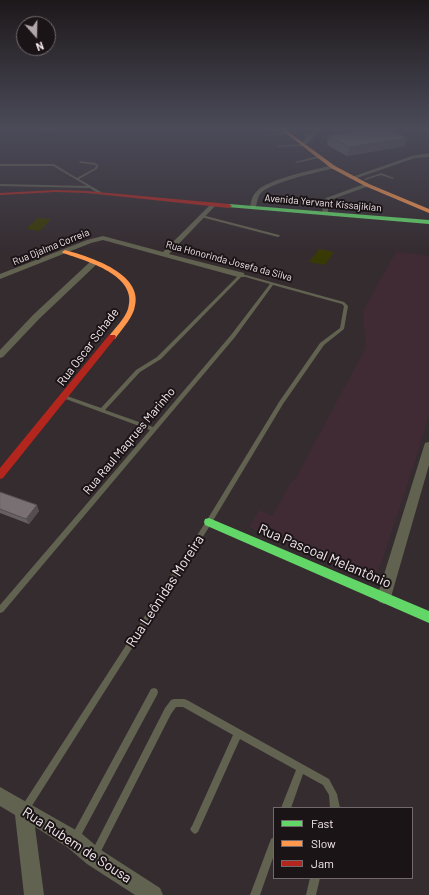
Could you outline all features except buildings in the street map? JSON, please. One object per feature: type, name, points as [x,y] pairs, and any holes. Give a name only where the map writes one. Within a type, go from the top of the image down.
[{"type":"main road","points":[[339,170],[429,206]]},
{"type":"main road","points":[[346,170],[361,179],[429,211]]},
{"type":"main road","name":"Avenida Yervant Kissajikian","points":[[0,194],[56,191],[429,222]]},
{"type":"main road","points":[[0,206],[14,194]]},
{"type":"main road","name":"Rua Oscar Schade","points":[[0,475],[123,324],[133,304],[129,282],[119,274],[65,252]]},
{"type":"main road","name":"Rua Pascoal Melantônio","points":[[209,522],[429,617]]},
{"type":"street","points":[[253,208],[258,194],[265,189],[297,177],[323,170]]},
{"type":"street","points":[[325,214],[325,205],[328,199],[361,179],[383,170]]},
{"type":"street","points":[[165,254],[214,204]]},
{"type":"street","name":"Rua Honorinda Josefa da Silva","points":[[110,239],[241,275]]},
{"type":"street","name":"Rua Djalma Correia","points":[[0,277],[94,240],[110,239]]},
{"type":"street","points":[[0,355],[36,317],[94,263]]},
{"type":"street","points":[[384,597],[429,446]]},
{"type":"street","name":"Rua Rubem de Sousa","points":[[0,796],[74,840],[94,857],[153,895]]},
{"type":"street","points":[[24,810],[34,895]]},
{"type":"lane","points":[[62,170],[100,194]]},
{"type":"lane","points":[[77,179],[93,170]]},
{"type":"lane","points":[[361,179],[381,174],[393,178]]},
{"type":"lane","points":[[0,184],[90,187]]},
{"type":"lane","points":[[202,216],[278,236]]},
{"type":"lane","points":[[102,410],[138,370],[159,358],[241,275]]},
{"type":"lane","name":"Rua Honorinda Josefa da Silva","points":[[241,275],[343,303]]},
{"type":"lane","name":"Rua Raul Maqrues Marinho","points":[[0,610],[233,336],[272,284]]},
{"type":"lane","name":"Rua Leônidas Moreira","points":[[24,810],[209,522],[281,403],[322,344],[343,326],[347,307],[343,303]]},
{"type":"lane","points":[[64,397],[154,429]]},
{"type":"lane","points":[[74,840],[154,692]]},
{"type":"lane","points":[[94,857],[174,703],[184,702],[326,782],[333,794],[335,807]]},
{"type":"lane","points":[[195,828],[238,733]]},
{"type":"lane","points":[[286,807],[301,768]]},
{"type":"lane","points":[[255,895],[273,845]]},
{"type":"lane","points":[[311,895],[315,879]]},
{"type":"shaded area","points":[[38,218],[51,219],[40,231],[26,229]]},
{"type":"shaded area","points":[[319,249],[334,252],[325,265],[309,262]]},
{"type":"shaded area","points":[[396,252],[429,256],[429,413],[417,455],[378,572],[368,577],[249,527],[259,510],[272,516],[290,484],[297,476],[366,347],[363,311]]},
{"type":"traffic: fast","points":[[229,206],[429,222]]},
{"type":"traffic: fast","points":[[209,522],[429,617]]},
{"type":"traffic: slow","points":[[338,170],[367,185],[429,211]]},
{"type":"traffic: slow","points":[[65,252],[86,259],[110,270],[120,276],[128,284],[132,294],[131,309],[124,322],[112,337]]},
{"type":"traffic: jam","points":[[0,194],[56,191],[87,192],[229,206]]},
{"type":"traffic: jam","points":[[0,475],[112,337]]}]
